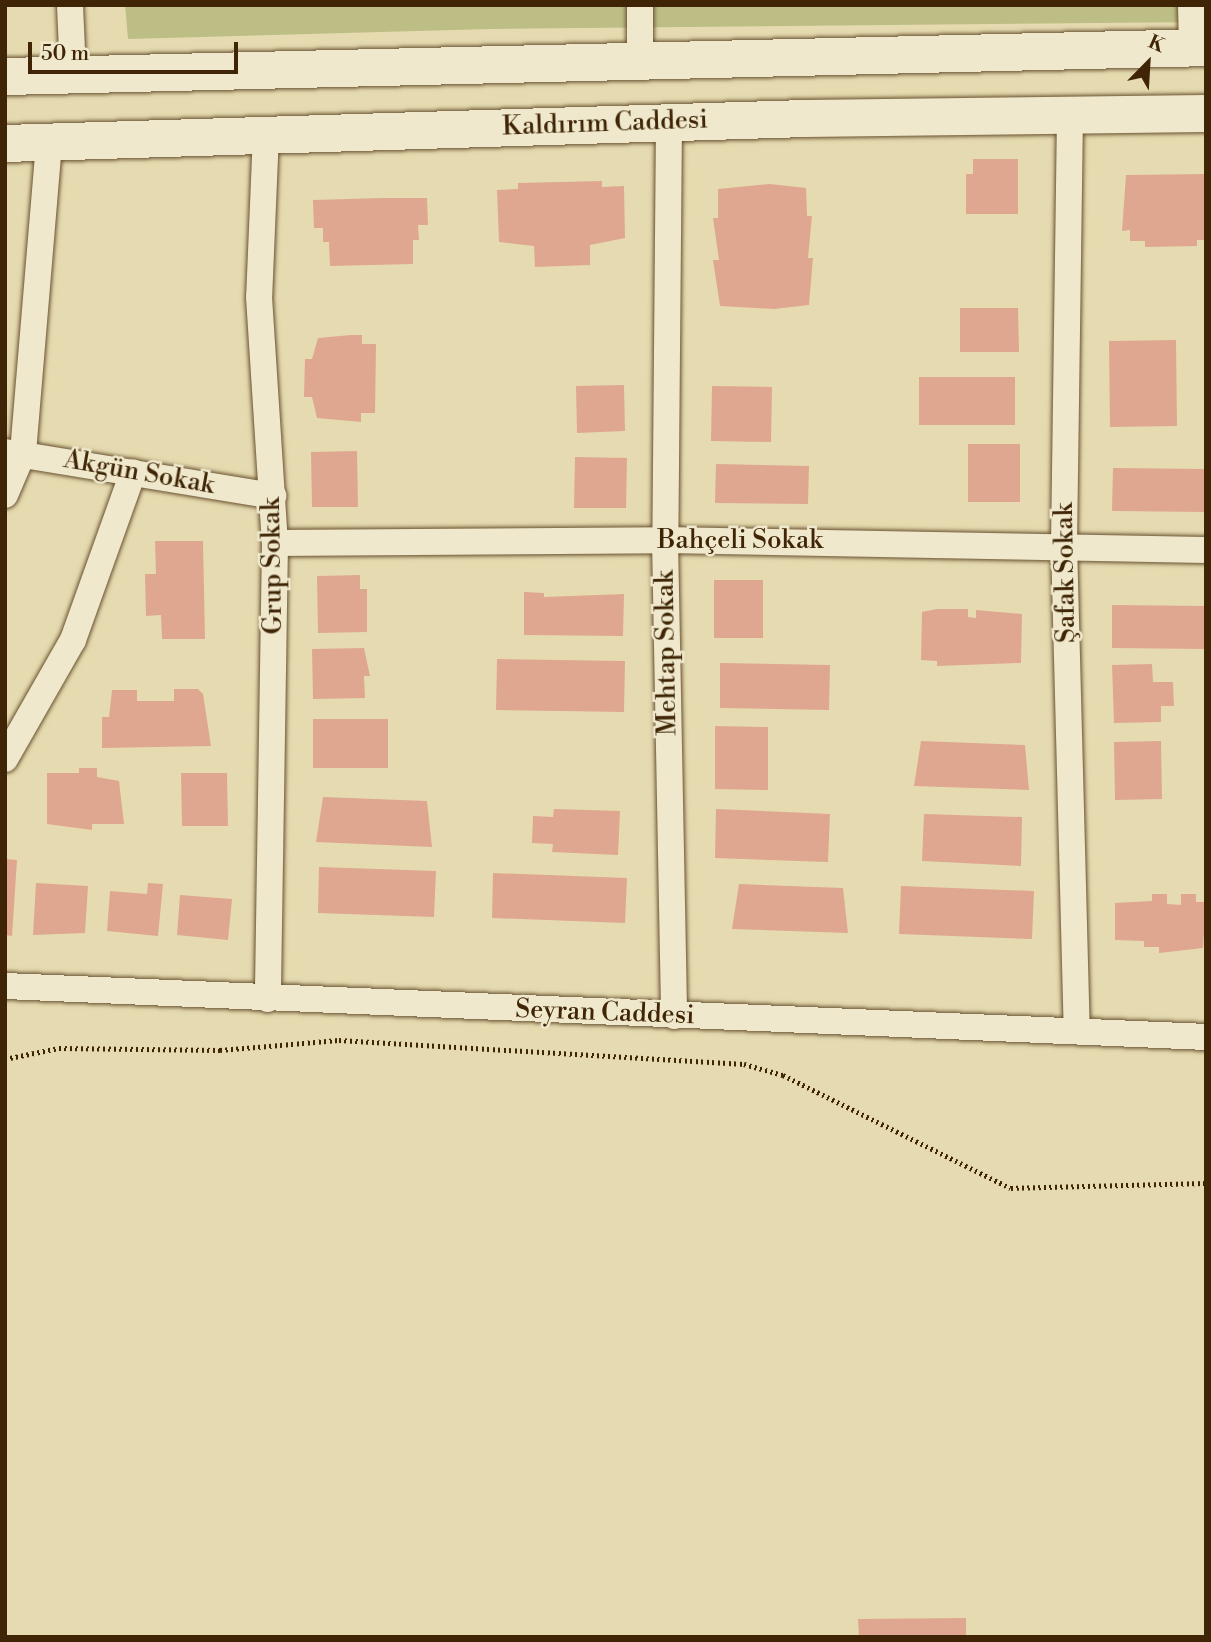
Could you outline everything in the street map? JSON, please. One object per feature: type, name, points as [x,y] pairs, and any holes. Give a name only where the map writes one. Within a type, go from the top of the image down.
[{"type":"street","points":[[70,5],[73,75]]},
{"type":"street","points":[[640,5],[640,61]]},
{"type":"street","points":[[5,76],[1199,47],[1191,5]]},
{"type":"street","name":"Kaldırım Caddesi","points":[[5,144],[267,133],[669,122],[1206,113]]},
{"type":"street","name":"Şafak Sokak","points":[[1070,115],[1065,544],[1077,1031]]},
{"type":"street","name":"Mehtap Sokak","points":[[669,122],[665,540],[674,1016]]},
{"type":"street","name":"Grup Sokak","points":[[267,133],[259,297],[275,543],[268,999]]},
{"type":"street","points":[[5,495],[14,452],[49,142]]},
{"type":"street","name":"Akgün Sokak","points":[[14,452],[273,496]]},
{"type":"street","points":[[5,759],[78,628],[133,472]]},
{"type":"street","name":"Bahçeli Sokak","points":[[275,543],[665,540],[1065,544],[1206,550]]},
{"type":"street","name":"Seyran Caddesi","points":[[5,986],[1206,1037]]},
{"type":"path","points":[[5,1059],[48,1049],[220,1050],[339,1040],[744,1063],[783,1075],[1011,1188],[1206,1183]]},
{"type":"green space","points":[[125,5],[1206,5],[1206,22],[490,29],[128,39]]},
{"type":"building","points":[[973,159],[1018,159],[1018,214],[966,214],[966,174],[973,174]]},
{"type":"building","points":[[1206,174],[1206,240],[1197,240],[1197,246],[1145,247],[1145,241],[1130,241],[1130,230],[1122,231],[1126,175]]},
{"type":"building","points":[[602,181],[602,187],[624,186],[625,238],[590,245],[590,265],[535,267],[534,246],[499,242],[497,190],[518,189],[518,183]]},
{"type":"building","points":[[770,184],[806,188],[807,216],[812,216],[808,258],[813,258],[809,305],[774,309],[720,306],[713,260],[719,260],[713,218],[718,218],[718,189]]},
{"type":"building","points":[[427,198],[428,225],[418,225],[419,240],[413,240],[413,264],[330,266],[329,242],[323,242],[323,228],[314,228],[313,200]]},
{"type":"building","points":[[960,308],[1018,308],[1019,352],[960,352]]},
{"type":"building","points":[[362,335],[362,344],[376,344],[375,413],[361,413],[361,422],[317,418],[312,397],[304,397],[305,359],[312,359],[318,338]]},
{"type":"building","points":[[1176,340],[1177,426],[1110,427],[1109,341]]},
{"type":"building","points":[[919,377],[1015,377],[1015,425],[919,425]]},
{"type":"building","points":[[624,385],[625,431],[577,433],[576,386]]},
{"type":"building","points":[[712,386],[772,387],[771,442],[711,441]]},
{"type":"building","points":[[968,444],[1020,444],[1020,502],[968,502]]},
{"type":"building","points":[[357,451],[358,507],[312,507],[311,452]]},
{"type":"building","points":[[575,457],[627,458],[626,508],[574,508]]},
{"type":"building","points":[[716,464],[809,466],[808,504],[715,503]]},
{"type":"building","points":[[1113,468],[1206,469],[1206,512],[1112,511]]},
{"type":"building","points":[[155,541],[203,541],[205,639],[162,639],[161,615],[146,616],[145,574],[156,574]]},
{"type":"building","points":[[360,575],[360,589],[367,589],[367,632],[318,633],[317,576]]},
{"type":"building","points":[[714,580],[763,580],[763,638],[714,638]]},
{"type":"building","points":[[524,592],[544,593],[544,597],[624,594],[623,636],[524,635]]},
{"type":"building","points":[[1112,605],[1206,606],[1206,649],[1112,648]]},
{"type":"building","points":[[968,609],[968,617],[976,618],[976,610],[1022,614],[1021,663],[937,666],[937,661],[921,660],[922,612]]},
{"type":"building","points":[[364,648],[370,676],[364,676],[365,698],[313,699],[312,649]]},
{"type":"building","points":[[497,659],[625,661],[624,712],[496,710]]},
{"type":"building","points":[[720,663],[830,665],[829,710],[720,708]]},
{"type":"building","points":[[1152,664],[1153,682],[1173,682],[1174,706],[1161,706],[1161,722],[1114,723],[1112,665]]},
{"type":"building","points":[[174,689],[198,689],[203,694],[211,746],[102,748],[102,717],[109,717],[112,690],[137,690],[137,701],[174,701]]},
{"type":"building","points":[[313,719],[388,719],[388,768],[313,768]]},
{"type":"building","points":[[715,726],[768,727],[768,790],[715,789]]},
{"type":"building","points":[[921,741],[1025,745],[1029,790],[914,786]]},
{"type":"building","points":[[1161,741],[1162,799],[1115,800],[1114,742]]},
{"type":"building","points":[[79,768],[97,768],[97,777],[119,781],[124,824],[92,824],[92,830],[47,824],[47,773],[79,773]]},
{"type":"building","points":[[181,773],[227,773],[228,826],[182,826]]},
{"type":"building","points":[[323,797],[427,801],[432,847],[316,842]]},
{"type":"building","points":[[554,809],[620,811],[618,855],[552,852],[553,844],[532,843],[533,816],[553,817]]},
{"type":"building","points":[[716,809],[830,814],[828,862],[715,858]]},
{"type":"building","points":[[924,814],[1022,817],[1021,866],[922,861]]},
{"type":"building","points":[[5,859],[17,860],[12,936],[5,935]]},
{"type":"building","points":[[319,867],[436,871],[434,917],[318,913]]},
{"type":"building","points":[[493,873],[627,878],[625,923],[492,918]]},
{"type":"building","points":[[36,883],[88,886],[85,933],[33,935]]},
{"type":"building","points":[[148,883],[163,884],[158,936],[107,931],[110,891],[147,894]]},
{"type":"building","points":[[739,884],[843,888],[848,933],[732,929]]},
{"type":"building","points":[[901,886],[1034,891],[1032,939],[899,934]]},
{"type":"building","points":[[1152,894],[1167,894],[1167,904],[1181,905],[1181,894],[1196,894],[1196,902],[1206,902],[1203,948],[1159,953],[1159,947],[1144,947],[1144,941],[1115,940],[1115,903],[1152,901]]},
{"type":"building","points":[[180,895],[232,899],[228,940],[177,935]]},
{"type":"building","points":[[966,1618],[966,1637],[859,1637],[858,1619]]}]
